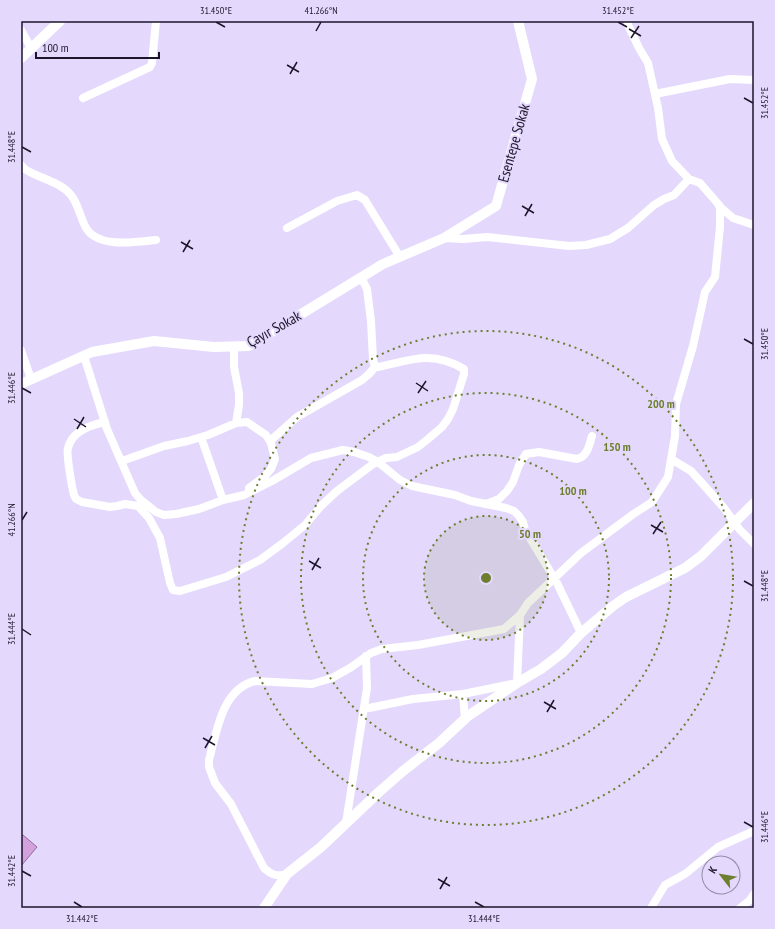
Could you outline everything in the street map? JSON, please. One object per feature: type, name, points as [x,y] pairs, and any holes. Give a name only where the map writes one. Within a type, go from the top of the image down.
[{"type":"street","points":[[21,58],[60,21]]},
{"type":"street","points":[[83,98],[150,67],[152,63],[156,21]]},
{"type":"street","name":"Esentepe Sokak","points":[[444,238],[496,206],[532,79],[518,21]]},
{"type":"street","points":[[628,21],[628,25],[648,63],[658,108],[662,139],[672,161],[689,180],[700,183],[719,206],[733,218],[754,225]]},
{"type":"street","points":[[21,30],[32,48]]},
{"type":"street","points":[[655,94],[730,79],[754,80]]},
{"type":"street","points":[[21,165],[27,170],[57,184],[71,194],[85,227],[95,238],[117,243],[156,240]]},
{"type":"street","points":[[444,238],[462,239],[487,237],[569,246],[586,245],[610,239],[628,228],[654,205],[674,195],[689,180]]},
{"type":"street","points":[[287,228],[337,201],[357,195],[365,200],[400,257]]},
{"type":"street","points":[[287,874],[276,876],[264,868],[231,804],[215,783],[211,775],[209,760],[221,716],[233,695],[240,687],[255,681],[312,684],[320,682],[332,678],[371,653],[382,649],[418,645],[504,629],[520,615],[528,603],[581,553],[652,502],[668,477],[674,436],[676,404],[693,346],[705,292],[715,277],[720,227],[719,206]]},
{"type":"street","name":"Çayır Sokak","points":[[21,384],[92,352],[154,341],[214,347],[234,348],[249,346],[383,264],[444,238]]},
{"type":"street","points":[[361,277],[367,289],[371,321],[373,359],[376,366]]},
{"type":"street","points":[[234,348],[234,367],[239,393],[236,423]]},
{"type":"street","points":[[21,350],[31,379]]},
{"type":"street","points":[[84,356],[105,422],[135,494],[156,512],[164,516],[199,509],[223,500],[244,495],[272,481],[311,458],[343,450],[354,452],[370,457],[400,480],[412,486],[455,495],[514,511],[523,522],[524,530],[554,579],[581,633]]},
{"type":"street","points":[[105,422],[81,430],[74,437],[67,448],[74,495],[76,499],[92,504],[110,507],[125,504],[138,506],[149,518],[160,538],[170,583],[173,590],[180,591],[226,577],[260,560],[305,525],[321,506],[337,491],[373,464],[386,458],[397,457],[418,447],[442,427],[453,408],[464,374],[464,369],[455,364],[429,357],[414,358],[378,367],[376,366],[362,380],[297,417],[270,441]]},
{"type":"street","points":[[122,462],[164,446],[202,437],[236,423],[247,422],[266,435],[270,441],[275,459],[265,476],[256,484],[233,498]]},
{"type":"street","points":[[485,504],[499,499],[507,491],[513,482],[518,466],[526,454],[539,452],[582,458],[586,454],[592,436]]},
{"type":"street","points":[[202,437],[223,500]]},
{"type":"street","points":[[670,459],[691,471],[724,508],[734,523],[754,544]]},
{"type":"street","points":[[264,908],[287,874],[321,847],[403,771],[465,720],[516,683],[536,673],[562,653],[581,633],[613,606],[626,597],[685,568],[701,556],[754,503]]},
{"type":"street","points":[[516,683],[520,615]]},
{"type":"street","points":[[346,823],[367,688],[366,656]]},
{"type":"street","points":[[364,709],[420,698],[463,694],[516,683]]},
{"type":"street","points":[[463,694],[465,720]]},
{"type":"street","points":[[651,908],[665,885],[685,874],[718,847],[754,831]]},
{"type":"street","points":[[740,908],[750,900],[754,894]]},
{"type":"building","points":[[23,835],[37,847],[21,866],[21,837]]}]
